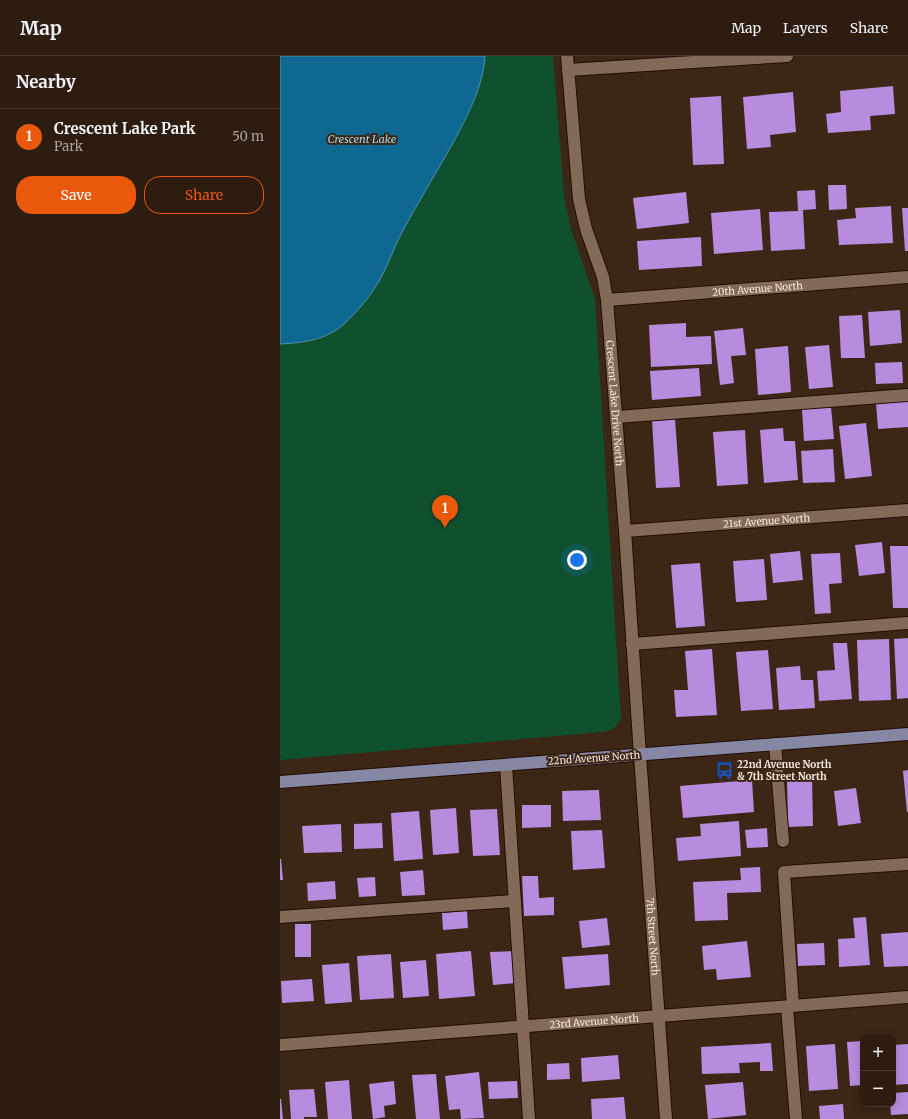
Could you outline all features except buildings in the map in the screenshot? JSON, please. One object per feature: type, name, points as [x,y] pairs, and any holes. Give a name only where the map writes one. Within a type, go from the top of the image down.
[{"type":"main road","name":"22nd Avenue North","points":[[280,782],[908,734]]},
{"type":"street","name":"Crescent Lake Drive North","points":[[567,56],[579,199],[586,229],[603,277],[607,300],[625,531],[640,755]]},
{"type":"street","points":[[568,70],[787,56]]},
{"type":"street","name":"20th Avenue North","points":[[607,300],[908,277]]},
{"type":"street","points":[[616,417],[908,395]]},
{"type":"street","name":"21st Avenue North","points":[[625,531],[908,510]]},
{"type":"street","points":[[632,644],[908,623]]},
{"type":"street","points":[[775,744],[783,842]]},
{"type":"street","name":"7th Street North","points":[[640,755],[666,1119]]},
{"type":"street","points":[[506,765],[529,1119]]},
{"type":"street","points":[[796,1119],[784,872],[908,864]]},
{"type":"street","points":[[280,917],[515,901]]},
{"type":"street","name":"23rd Avenue North","points":[[280,1045],[908,997]]},
{"type":"green space","points":[[280,56],[553,56],[564,196],[571,229],[595,299],[621,720],[613,729],[603,732],[280,760]]},
{"type":"water","name":"Crescent Lake","points":[[280,56],[485,56],[484,67],[478,89],[464,121],[448,153],[401,234],[378,283],[371,294],[343,325],[329,334],[305,342],[280,344]]},
{"type":"place","name":"Crescent Lake Park","points":[[445,528]]},
{"type":"place","name":"22nd Avenue North & 7th Street North","points":[[724,770]]}]
